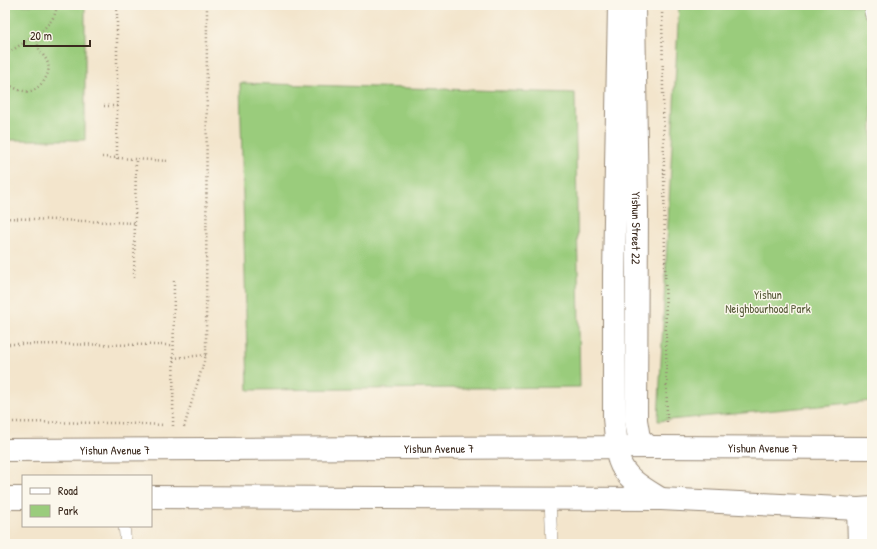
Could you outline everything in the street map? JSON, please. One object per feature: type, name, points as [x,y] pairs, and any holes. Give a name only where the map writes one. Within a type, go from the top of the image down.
[{"type":"main road","name":"Yishun Street 22","points":[[619,5],[614,290],[614,418],[619,460],[626,474],[661,499]]},
{"type":"main road","name":"Yishun Street 22","points":[[634,5],[637,212],[636,420],[639,438],[649,447]]},
{"type":"main road","name":"Yishun Avenue 7","points":[[5,450],[649,447],[872,448]]},
{"type":"main road","points":[[152,497],[550,500],[661,499],[865,508],[859,544]]},
{"type":"main road","points":[[5,498],[22,498]]},
{"type":"lane","points":[[869,5],[872,17]]},
{"type":"lane","points":[[550,500],[552,544]]},
{"type":"lane","points":[[124,527],[126,544]]},
{"type":"path","points":[[5,55],[41,32],[50,24],[54,17],[57,5]]},
{"type":"path","points":[[116,159],[117,5]]},
{"type":"path","points":[[184,427],[206,355],[207,5]]},
{"type":"path","points":[[663,6],[667,430]]},
{"type":"path","points":[[5,82],[21,90],[31,91],[44,82],[49,65],[40,53],[38,46],[38,40],[41,32]]},
{"type":"path","points":[[104,106],[117,106]]},
{"type":"path","points":[[102,157],[169,161]]},
{"type":"path","points":[[134,278],[136,160]]},
{"type":"path","points":[[5,218],[135,223]]},
{"type":"path","points":[[173,426],[174,280]]},
{"type":"path","points":[[5,344],[173,345]]},
{"type":"path","points":[[173,358],[206,355]]},
{"type":"green space","points":[[5,5],[85,5],[85,140],[5,140]]},
{"type":"green space","name":"Yishun Neighbourhood Park","points":[[679,5],[872,5],[872,401],[658,421]]},
{"type":"green space","points":[[240,83],[575,93],[580,387],[248,390]]}]
